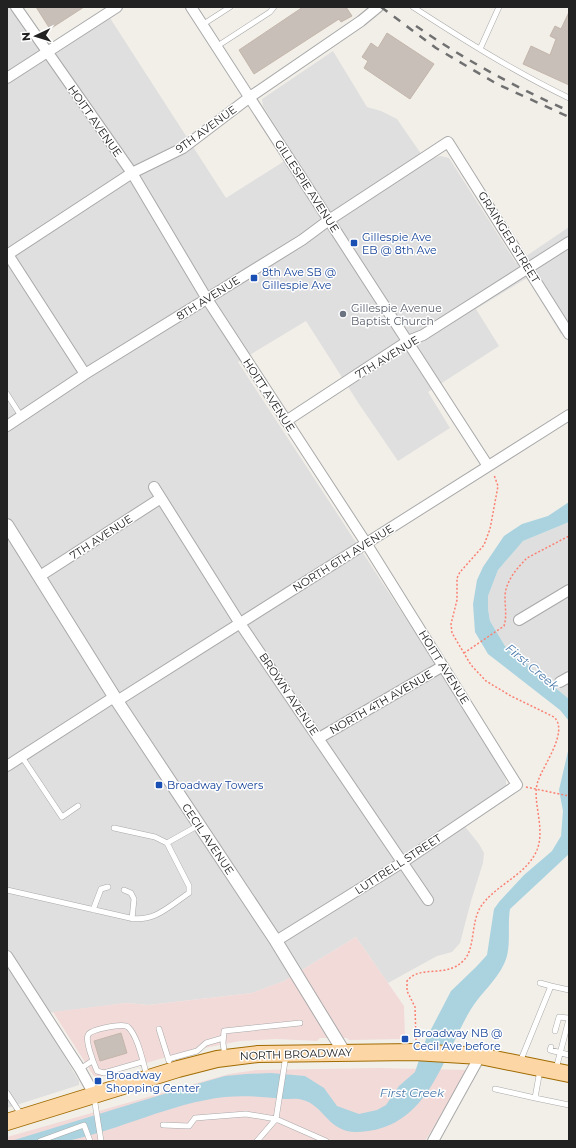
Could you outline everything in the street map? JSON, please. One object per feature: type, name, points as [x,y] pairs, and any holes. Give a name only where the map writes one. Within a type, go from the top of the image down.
[{"type":"main road","name":"NORTH BROADWAY","points":[[7,1122],[94,1094],[148,1079],[170,1065],[258,1054],[414,1052],[480,1056],[559,1073]]},
{"type":"street","name":"HOITT AVENUE","points":[[16,7],[132,173],[206,299],[366,543],[517,785]]},
{"type":"street","points":[[7,78],[117,7]]},
{"type":"street","name":"GILLESPIE AVENUE","points":[[191,7],[488,466]]},
{"type":"street","name":"9TH AVENUE","points":[[7,254],[132,173],[183,148],[250,97],[361,21],[378,7]]},
{"type":"street","name":"8TH AVENUE","points":[[7,426],[85,374],[302,240],[329,220],[448,142]]},
{"type":"street","name":"GRAINGER STREET","points":[[448,142],[569,334]]},
{"type":"street","name":"7TH AVENUE","points":[[286,421],[408,341],[423,335],[569,242]]},
{"type":"street","points":[[7,254],[85,374]]},
{"type":"street","name":"NORTH 6TH AVENUE","points":[[7,766],[569,415]]},
{"type":"street","name":"BROWN AVENUE","points":[[154,486],[239,622],[428,900]]},
{"type":"street","name":"7TH AVENUE","points":[[40,576],[161,498]]},
{"type":"street","name":"CECIL AVENUE","points":[[7,525],[116,699],[276,941],[344,1052]]},
{"type":"street","points":[[519,620],[569,590]]},
{"type":"street","name":"NORTH 4TH AVENUE","points":[[319,738],[443,666]]},
{"type":"street","name":"LUTTRELL STREET","points":[[276,941],[403,862],[517,785]]},
{"type":"street","points":[[7,956],[80,1068],[94,1094]]},
{"type":"street","points":[[433,1141],[480,1056]]},
{"type":"lane","points":[[202,25],[230,7]]},
{"type":"lane","points":[[216,47],[270,12],[274,7]]},
{"type":"lane","points":[[414,7],[480,49],[536,82],[569,98]]},
{"type":"lane","points":[[480,49],[499,7]]},
{"type":"lane","points":[[7,394],[21,416]]},
{"type":"lane","points":[[22,757],[62,817],[78,806]]},
{"type":"lane","points":[[167,843],[199,825]]},
{"type":"lane","points":[[7,890],[141,920],[152,918],[189,893],[189,886],[167,843],[155,837],[114,828]]},
{"type":"lane","points":[[93,910],[101,889],[108,887]]},
{"type":"lane","points":[[124,890],[131,893],[134,899],[132,918]]},
{"type":"lane","points":[[540,983],[569,990]]},
{"type":"lane","points":[[519,1064],[551,986]]},
{"type":"lane","points":[[535,1098],[559,1073],[559,1053],[569,1019],[559,1016],[555,1031]]},
{"type":"lane","points":[[225,1058],[223,1038],[224,1031],[300,1023]]},
{"type":"lane","points":[[142,1062],[104,1073],[97,1071],[92,1061],[87,1039],[88,1035],[92,1031],[120,1025],[129,1028],[134,1036],[148,1079]]},
{"type":"lane","points":[[159,1029],[170,1065],[197,1051],[206,1043],[223,1038]]},
{"type":"lane","points":[[551,1047],[550,1050],[569,1055]]},
{"type":"lane","points":[[257,1141],[276,1119],[287,1053]]},
{"type":"lane","points":[[80,1068],[92,1061]]},
{"type":"lane","points":[[495,1089],[569,1105]]},
{"type":"lane","points":[[7,1094],[23,1117]]},
{"type":"lane","points":[[94,1094],[101,1141]]},
{"type":"lane","points":[[163,1125],[189,1126],[195,1118],[246,1114],[276,1119],[326,1141]]},
{"type":"lane","points":[[40,1141],[84,1125],[90,1141]]},
{"type":"path","points":[[414,1052],[415,1007],[407,991],[407,981],[418,972],[450,970],[465,959],[470,949],[479,909],[486,899],[523,868],[537,850],[540,822],[537,788],[545,763],[559,735],[557,720],[486,681],[471,665],[452,633],[451,624],[457,600],[457,578],[460,572],[484,545],[496,506],[498,486],[488,466]]},
{"type":"path","points":[[464,653],[504,626],[506,621],[505,591],[521,564],[527,558],[569,536]]},
{"type":"path","points":[[517,785],[537,788],[569,796]]},
{"type":"shaded area","points":[[7,7],[11,7],[46,60],[110,18],[226,198],[283,162],[292,152],[263,106],[262,99],[333,51],[367,107],[381,111],[397,119],[426,161],[440,156],[449,158],[516,263],[569,227],[569,329],[561,334],[527,278],[476,309],[499,346],[428,392],[450,428],[398,461],[359,404],[306,321],[238,362],[448,683],[487,745],[506,779],[506,787],[459,819],[479,844],[484,853],[483,863],[460,943],[452,952],[437,956],[388,983],[356,937],[284,981],[252,993],[149,1005],[126,1003],[40,1014],[79,1081],[79,1085],[7,1108]]},
{"type":"shaded area","points":[[569,522],[569,699],[505,646],[490,621],[488,596],[498,570],[523,541]]},
{"type":"shaded area","points":[[356,937],[404,1006],[405,1039],[349,1040],[347,1038],[320,1038],[317,1041],[277,1039],[240,1041],[184,1052],[95,1078],[53,1012],[126,1003],[149,1005],[252,993],[284,981]]},
{"type":"shaded area","name":"Broadway Shopping Center","points":[[378,1068],[469,1070],[425,1141],[7,1141],[7,1137],[229,1074],[256,1070]]},
{"type":"water","name":"First Creek","points":[[569,502],[569,522],[523,541],[498,570],[488,596],[488,609],[490,621],[505,646],[569,699],[569,721],[560,710],[488,654],[475,632],[473,604],[477,580],[483,567],[504,536],[522,524],[548,516]]},
{"type":"water","name":"First Creek","points":[[569,747],[569,854],[510,909],[508,951],[501,970],[471,1009],[430,1088],[417,1105],[401,1119],[382,1128],[358,1132],[348,1131],[333,1124],[317,1108],[301,1099],[232,1096],[185,1105],[67,1141],[11,1141],[225,1076],[271,1073],[305,1076],[324,1088],[337,1106],[359,1114],[377,1110],[386,1105],[399,1086],[415,1072],[426,1039],[451,991],[487,955],[494,909],[524,875],[552,851],[561,836],[563,811],[559,790]]},
{"type":"building","points":[[36,7],[84,7],[50,29]]},
{"type":"building","points":[[303,7],[346,7],[352,16],[341,22],[339,19],[254,74],[239,50]]},
{"type":"building","points":[[569,12],[569,85],[523,64],[531,46],[550,55],[556,39],[550,36],[555,26],[561,29]]},
{"type":"building","points":[[387,33],[434,64],[410,99],[364,68],[368,61],[362,57],[371,43],[378,48]]},
{"type":"building","points":[[121,1033],[127,1053],[100,1061],[94,1041]]},
{"type":"railway","points":[[381,7],[436,48],[497,84],[569,117]]},
{"type":"railway","points":[[416,26],[491,72],[569,111]]},
{"type":"place","name":"Gillespie Ave EB @ 8th Ave","points":[[354,243]]},
{"type":"place","name":"8th Ave SB @ Gillespie Ave","points":[[254,278]]},
{"type":"place","name":"Gillespie Avenue Baptist Church","points":[[343,314]]},
{"type":"place","name":"Broadway Towers","points":[[159,785]]},
{"type":"place","name":"Broadway NB @ Cecil Ave before","points":[[405,1039]]},
{"type":"place","name":"Broadway Shopping Center","points":[[98,1081]]}]
